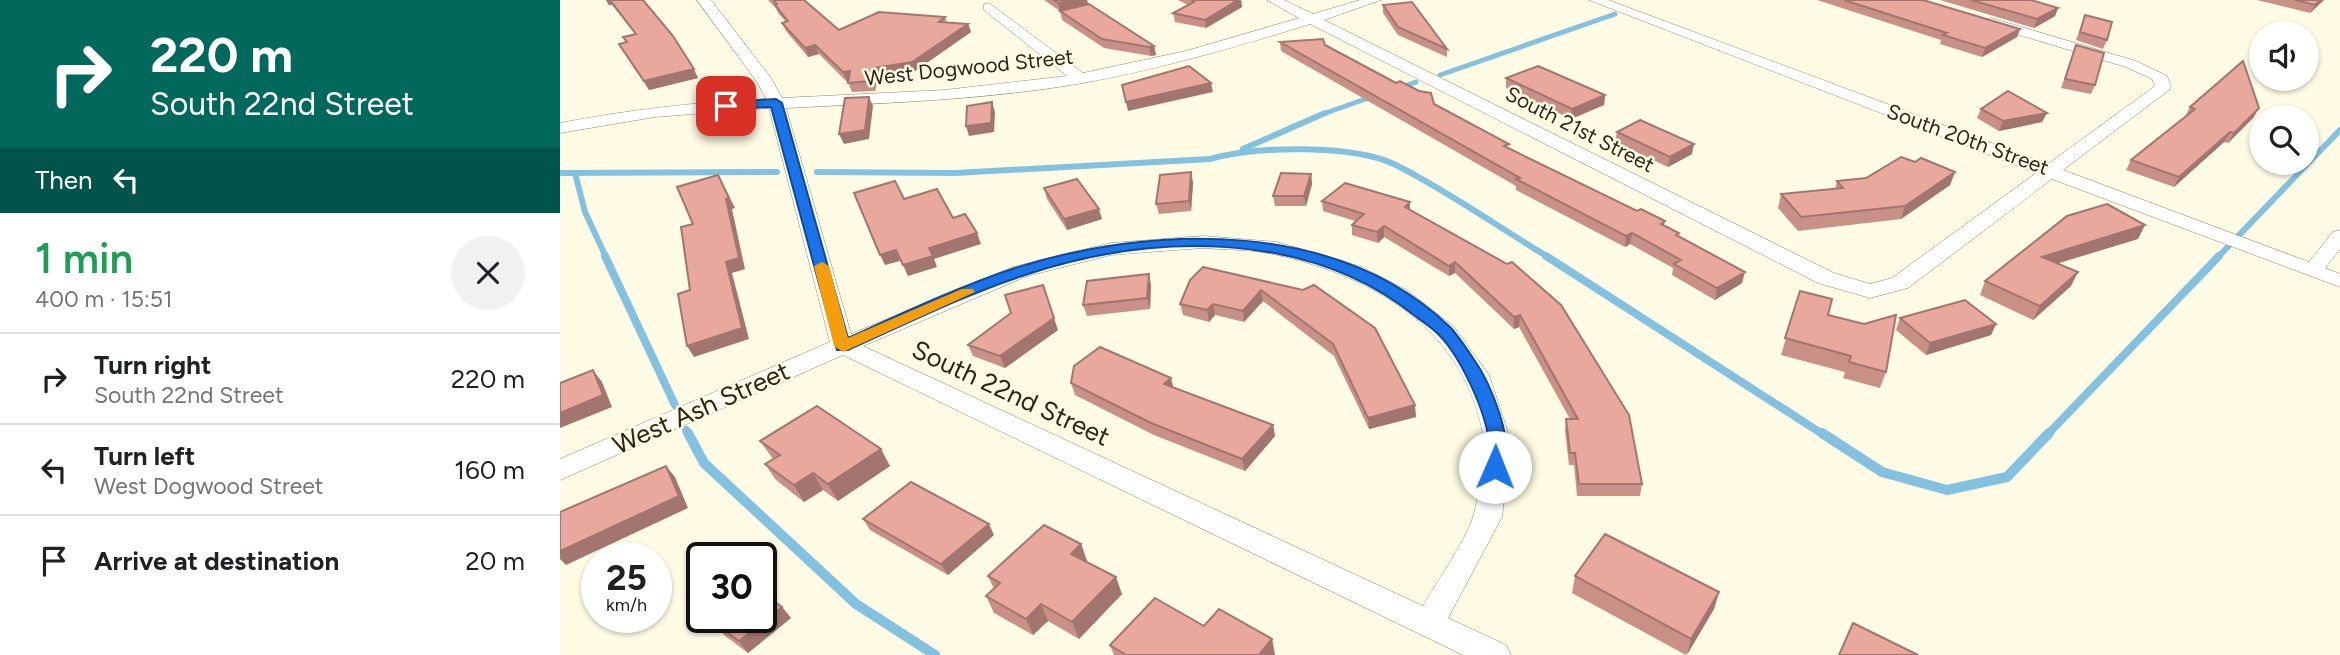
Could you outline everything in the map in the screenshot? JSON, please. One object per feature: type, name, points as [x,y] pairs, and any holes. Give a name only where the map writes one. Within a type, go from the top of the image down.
[{"type":"street","points":[[704,0],[765,81],[776,103],[843,346]]},
{"type":"street","name":"South 21st Street","points":[[1274,0],[1826,278],[1870,291],[1900,283],[2052,170]]},
{"type":"street","name":"West Dogwood Street","points":[[560,128],[677,109],[947,94],[1079,77],[1128,69],[1374,0]]},
{"type":"street","name":"South 20th Street","points":[[1596,0],[2340,281]]},
{"type":"street","points":[[989,7],[1079,77]]},
{"type":"street","points":[[1971,16],[2132,64],[2159,76],[2163,87],[2052,170]]},
{"type":"street","points":[[2312,270],[2340,236]]},
{"type":"street","name":"West Ash Street","points":[[560,470],[1020,271],[1111,250],[1203,242],[1277,248],[1355,271],[1400,296],[1446,332],[1477,376],[1498,442],[1488,517],[1429,624]]},
{"type":"street","name":"South 22nd Street","points":[[843,346],[1495,655]]},
{"type":"building","points":[[610,0],[643,0],[673,36],[694,69],[644,81],[619,44],[627,42],[623,37],[636,34]]},
{"type":"building","points":[[773,0],[804,0],[839,30],[879,12],[945,17],[939,22],[968,24],[912,62],[873,68],[872,81],[848,83],[850,71],[843,72],[815,45],[805,48],[782,23],[788,21]]},
{"type":"building","points":[[1192,0],[1238,0],[1205,20],[1173,13],[1194,2]]},
{"type":"building","points":[[1844,0],[1923,0],[2020,29],[1985,48]]},
{"type":"building","points":[[1971,0],[2031,0],[2058,8],[2037,19]]},
{"type":"building","points":[[2295,0],[2320,0],[2315,5]]},
{"type":"building","points":[[1412,2],[1447,49],[1398,27],[1383,5]]},
{"type":"building","points":[[1089,4],[1154,46],[1102,39],[1060,11]]},
{"type":"building","points":[[2085,15],[2112,22],[2107,40],[2080,32]]},
{"type":"building","points":[[1323,39],[1325,45],[1396,83],[1400,81],[1419,91],[1431,93],[1434,104],[1509,144],[1504,146],[1637,211],[1641,209],[1665,221],[1661,224],[1679,233],[1676,235],[1745,272],[1717,288],[1674,264],[1681,260],[1632,233],[1626,236],[1516,179],[1520,178],[1280,42]]},
{"type":"building","points":[[2076,45],[2104,53],[2095,85],[2065,79]]},
{"type":"building","points":[[2243,61],[2249,79],[2249,91],[2253,91],[2258,105],[2249,105],[2249,118],[2234,133],[2230,132],[2179,177],[2131,160],[2195,109],[2190,107]]},
{"type":"building","points":[[1189,66],[1211,83],[1126,102],[1122,85]]},
{"type":"building","points":[[1538,66],[1605,95],[1572,109],[1506,78]]},
{"type":"building","points":[[2008,91],[2047,113],[2003,121],[1981,109]]},
{"type":"building","points":[[869,97],[865,130],[839,134],[845,98]]},
{"type":"building","points":[[992,102],[991,123],[966,126],[967,106]]},
{"type":"building","points":[[1640,120],[1694,144],[1670,157],[1617,132]]},
{"type":"building","points":[[1901,157],[1915,162],[1921,158],[1955,172],[1905,206],[1801,217],[1781,194],[1843,188],[1837,181],[1866,178]]},
{"type":"building","points":[[1191,172],[1189,201],[1156,204],[1160,175]]},
{"type":"building","points":[[1281,173],[1311,174],[1304,196],[1273,196]]},
{"type":"building","points":[[718,175],[729,198],[726,199],[739,258],[726,262],[742,328],[687,346],[678,294],[690,290],[681,227],[693,224],[677,187]]},
{"type":"building","points":[[1077,179],[1099,209],[1064,219],[1044,188]]},
{"type":"building","points":[[895,181],[904,199],[937,189],[953,218],[965,214],[977,233],[929,248],[933,256],[903,265],[896,250],[880,255],[854,193]]},
{"type":"building","points":[[1345,183],[1410,202],[1405,207],[1507,264],[1512,262],[1561,305],[1629,415],[1642,484],[1579,484],[1575,453],[1570,453],[1566,419],[1578,419],[1520,315],[1514,317],[1455,262],[1449,266],[1384,226],[1377,232],[1352,225],[1364,214],[1322,201]]},
{"type":"building","points":[[2107,204],[2145,225],[2042,257],[2078,272],[2040,306],[1985,281],[2067,216]]},
{"type":"building","points":[[1203,267],[1303,290],[1314,285],[1375,328],[1415,405],[1368,418],[1333,344],[1261,290],[1243,311],[1213,304],[1207,310],[1180,304],[1190,280]]},
{"type":"building","points":[[1149,274],[1147,298],[1083,305],[1087,281]]},
{"type":"building","points":[[1043,285],[1054,318],[1000,356],[968,345],[1011,313],[1005,295]]},
{"type":"building","points":[[1800,291],[1832,299],[1828,315],[1864,324],[1896,315],[1886,372],[1849,362],[1851,356],[1785,338]]},
{"type":"building","points":[[1965,300],[1996,324],[1930,343],[1900,318]]},
{"type":"building","points":[[1100,347],[1171,378],[1164,384],[1273,425],[1242,459],[1151,423],[1071,383],[1074,366]]},
{"type":"building","points":[[593,370],[603,395],[560,413],[560,383]]},
{"type":"building","points":[[817,406],[881,449],[828,484],[813,473],[794,485],[765,464],[780,455],[760,441]]},
{"type":"building","points":[[666,466],[679,496],[560,551],[560,512]]},
{"type":"building","points":[[911,482],[989,524],[941,564],[863,519]]},
{"type":"building","points":[[1044,525],[1081,544],[1071,554],[1116,577],[1072,622],[1041,604],[1026,619],[986,596],[1000,583],[988,576]]},
{"type":"building","points":[[1605,534],[1719,592],[1691,639],[1575,576]]},
{"type":"building","points":[[1155,598],[1204,626],[1219,609],[1272,639],[1259,655],[1126,655],[1110,645]]},
{"type":"building","points":[[1853,623],[1918,655],[1839,655]]},
{"type":"building","points":[[728,633],[749,633],[739,641]]},
{"type":"waterway","points":[[1440,75],[1615,14]]},
{"type":"waterway","points":[[1399,88],[1416,82]]},
{"type":"waterway","points":[[1322,114],[1374,96]]},
{"type":"waterway","points":[[1243,149],[1322,114]]},
{"type":"waterway","points":[[2218,257],[2340,130]]},
{"type":"waterway","points":[[817,172],[955,173],[1210,159],[1278,150],[1330,150],[1378,158],[1396,165],[1453,197],[1548,257]]},
{"type":"waterway","points":[[560,173],[777,172]]},
{"type":"waterway","points":[[575,173],[585,212],[606,257]]},
{"type":"waterway","points":[[605,256],[675,405]]},
{"type":"waterway","points":[[1546,256],[1824,435]]},
{"type":"waterway","points":[[2047,435],[2219,256]]},
{"type":"waterway","points":[[686,430],[689,435]]},
{"type":"waterway","points":[[688,433],[704,463],[856,604],[935,655]]},
{"type":"waterway","points":[[1822,433],[1882,472],[1947,490],[2007,477],[2049,433]]},
{"type":"slow traffic","points":[[822,266],[843,346],[968,292]]},
{"type":"route","points":[[726,106],[776,103],[843,346],[1020,271],[1111,250],[1203,242],[1277,248],[1355,271],[1400,296],[1446,332],[1477,376],[1498,442],[1495,467]]}]
